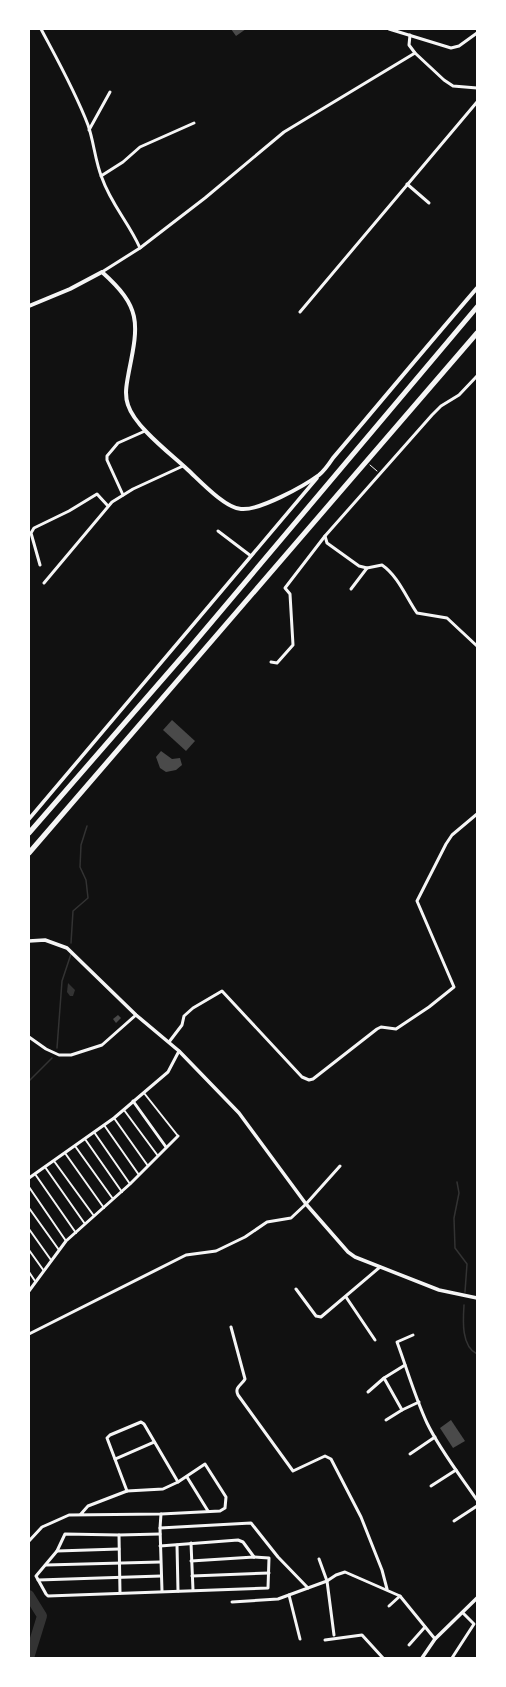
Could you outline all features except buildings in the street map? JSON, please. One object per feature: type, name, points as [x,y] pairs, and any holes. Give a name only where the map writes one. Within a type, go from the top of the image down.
[{"type":"highway","points":[[29,832],[188,650],[477,307]]},
{"type":"highway","points":[[29,853],[477,333]]},
{"type":"main road","points":[[29,306],[70,289],[102,272],[122,291],[134,312],[136,333],[126,393],[126,400],[131,413],[145,431],[229,505],[240,509],[250,509],[262,506],[320,474],[477,288]]},
{"type":"street","points":[[41,29],[76,95],[89,130],[101,176],[108,194],[132,232],[140,248]]},
{"type":"street","points":[[390,29],[451,48],[459,46],[477,34]]},
{"type":"street","points":[[410,35],[409,45],[415,53],[444,80],[453,86],[477,88]]},
{"type":"street","points":[[102,272],[140,248],[212,193],[284,132],[415,53]]},
{"type":"street","points":[[89,130],[110,92]]},
{"type":"street","points":[[300,312],[477,102]]},
{"type":"street","points":[[101,176],[122,162],[140,146],[194,123]]},
{"type":"street","points":[[407,184],[429,203]]},
{"type":"street","points":[[271,662],[277,664],[293,645],[290,594],[285,588],[325,536],[432,415],[441,406],[459,395],[477,376]]},
{"type":"street","points":[[123,495],[107,460],[107,456],[118,443],[145,431]]},
{"type":"street","points":[[44,583],[108,506],[123,495],[183,466]]},
{"type":"street","points":[[29,819],[320,474]]},
{"type":"street","points":[[40,565],[31,532],[34,528],[69,511],[96,494],[108,506]]},
{"type":"street","points":[[218,531],[251,556]]},
{"type":"street","points":[[325,536],[327,543],[359,566],[367,568],[382,565],[401,586],[418,613],[447,618],[477,645]]},
{"type":"street","points":[[351,589],[367,568]]},
{"type":"street","points":[[169,1042],[182,1025],[184,1016],[193,1008],[222,991],[302,1077],[309,1080],[313,1079],[377,1029],[381,1027],[396,1029],[429,1007],[454,987],[417,901],[452,835],[477,814]]},
{"type":"street","points":[[29,941],[45,940],[67,948],[136,1015],[179,1051],[239,1113],[306,1204],[348,1252],[355,1257],[439,1290],[477,1298]]},
{"type":"street","points":[[29,1037],[46,1049],[59,1055],[71,1055],[102,1045],[136,1015]]},
{"type":"street","points":[[29,1178],[114,1118],[168,1072],[179,1051]]},
{"type":"street","points":[[29,1291],[66,1241],[122,1192],[178,1136],[143,1092]]},
{"type":"street","points":[[134,1100],[166,1147]]},
{"type":"street","points":[[123,1110],[158,1156]]},
{"type":"street","points":[[114,1118],[148,1166]]},
{"type":"street","points":[[104,1125],[139,1176]]},
{"type":"street","points":[[94,1132],[130,1184]]},
{"type":"street","points":[[85,1139],[122,1192]]},
{"type":"street","points":[[74,1146],[113,1200]]},
{"type":"street","points":[[65,1153],[104,1208]]},
{"type":"street","points":[[54,1161],[94,1217]]},
{"type":"street","points":[[29,1334],[186,1255],[216,1251],[245,1237],[267,1222],[291,1218],[306,1204],[340,1166]]},
{"type":"street","points":[[45,1167],[86,1224]]},
{"type":"street","points":[[35,1174],[76,1233]]},
{"type":"street","points":[[29,1187],[66,1241]]},
{"type":"street","points":[[29,1208],[60,1250]]},
{"type":"street","points":[[29,1229],[52,1261]]},
{"type":"street","points":[[29,1250],[44,1271]]},
{"type":"street","points":[[296,1289],[319,1318],[346,1297],[380,1267]]},
{"type":"street","points":[[29,1272],[36,1282]]},
{"type":"street","points":[[346,1297],[376,1340]]},
{"type":"street","points":[[231,1327],[245,1379],[238,1385],[238,1395],[293,1471],[325,1456],[331,1459],[361,1517],[382,1570],[387,1589]]},
{"type":"street","points":[[413,1335],[397,1342],[427,1423],[456,1470],[477,1500]]},
{"type":"street","points":[[368,1392],[384,1378],[405,1365]]},
{"type":"street","points":[[384,1378],[402,1410]]},
{"type":"street","points":[[386,1420],[419,1402]]},
{"type":"street","points":[[127,1491],[107,1438],[116,1432],[141,1422],[144,1424],[178,1482]]},
{"type":"street","points":[[410,1454],[435,1437]]},
{"type":"street","points":[[115,1459],[154,1442]]},
{"type":"street","points":[[29,1542],[36,1532],[42,1527],[69,1515],[80,1515],[161,1514],[224,1510],[226,1497],[205,1464],[187,1477],[161,1490],[127,1491],[88,1506],[80,1515]]},
{"type":"street","points":[[431,1486],[456,1470]]},
{"type":"street","points":[[187,1477],[208,1511]]},
{"type":"street","points":[[454,1521],[477,1506]]},
{"type":"street","points":[[161,1514],[160,1562],[162,1591]]},
{"type":"street","points":[[160,1528],[248,1522],[253,1525],[278,1556],[308,1588]]},
{"type":"street","points":[[160,1534],[65,1534],[57,1551],[36,1576],[48,1596],[268,1588],[269,1558]]},
{"type":"street","points":[[119,1535],[120,1593]]},
{"type":"street","points":[[160,1546],[238,1540],[244,1542],[254,1557]]},
{"type":"street","points":[[191,1544],[193,1590]]},
{"type":"street","points":[[177,1545],[178,1591]]},
{"type":"street","points":[[57,1551],[119,1549]]},
{"type":"street","points":[[191,1561],[254,1557],[269,1558],[278,1556]]},
{"type":"street","points":[[319,1559],[326,1581],[334,1634]]},
{"type":"street","points":[[46,1565],[160,1562]]},
{"type":"street","points":[[232,1602],[272,1600],[308,1588],[345,1572],[387,1589],[400,1596],[435,1639]]},
{"type":"street","points":[[192,1576],[269,1573]]},
{"type":"street","points":[[38,1580],[161,1576]]},
{"type":"street","points":[[289,1595],[300,1639]]},
{"type":"street","points":[[389,1606],[400,1596]]},
{"type":"street","points":[[422,1658],[435,1639],[477,1598]]},
{"type":"street","points":[[452,1658],[474,1624],[463,1612]]},
{"type":"street","points":[[409,1645],[425,1627]]},
{"type":"street","points":[[325,1640],[362,1635],[383,1658]]},
{"type":"path","points":[[366,462],[378,472]]},
{"type":"shaded area","points":[[68,983],[75,990],[73,996],[70,996],[67,992]]},
{"type":"waterway","points":[[71,943],[73,911],[88,898],[86,880],[80,867],[81,845],[87,826]]},
{"type":"waterway","points":[[57,1048],[62,981],[71,954]]},
{"type":"waterway","points":[[29,1081],[52,1058]]},
{"type":"waterway","points":[[457,1182],[459,1193],[454,1218],[455,1248],[467,1264],[465,1292]]},
{"type":"waterway","points":[[464,1305],[464,1332],[468,1345],[477,1354]]},
{"type":"waterway","points":[[29,1595],[42,1616],[29,1658]]}]
